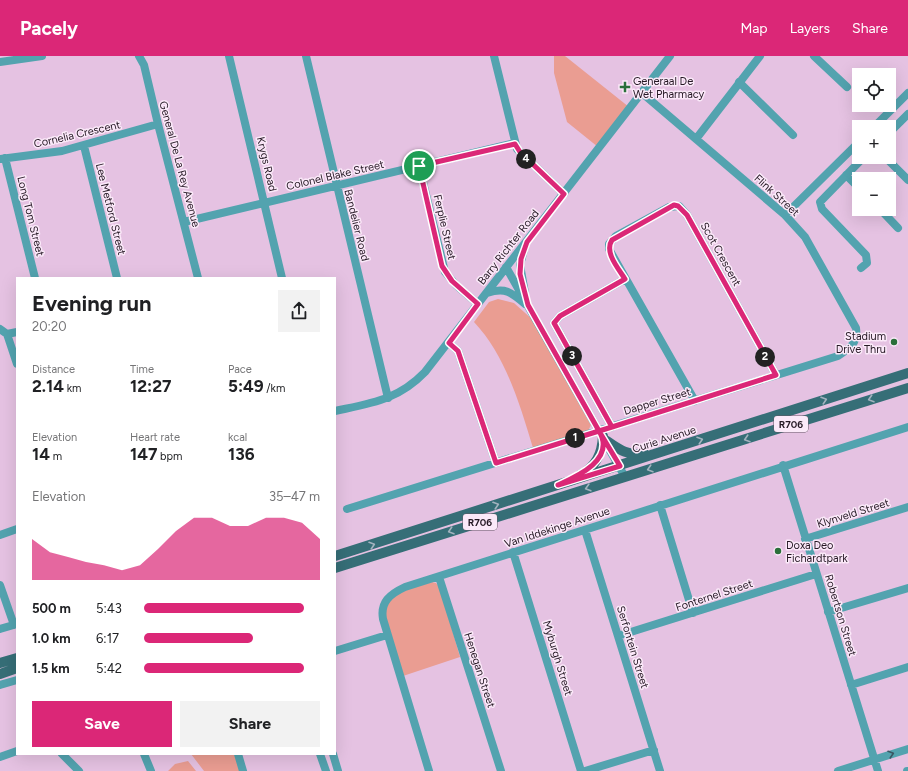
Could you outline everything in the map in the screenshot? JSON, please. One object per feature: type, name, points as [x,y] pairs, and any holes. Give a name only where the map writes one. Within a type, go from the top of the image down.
[{"type":"main road","name":"Curie Avenue","points":[[336,556],[908,373]]},
{"type":"main road","name":"R706","points":[[336,568],[908,388]]},
{"type":"main road","points":[[602,435],[620,450],[630,454],[641,454],[676,448]]},
{"type":"main road","points":[[558,485],[582,474],[592,466],[601,452],[602,435]]},
{"type":"main road","points":[[0,663],[16,658]]},
{"type":"main road","points":[[0,674],[16,668]]},
{"type":"street","points":[[0,62],[42,56]]},
{"type":"street","name":"General De La Rey Avenue","points":[[139,56],[144,65],[198,277]]},
{"type":"street","name":"Krygs Road","points":[[229,56],[282,277]]},
{"type":"street","name":"Bandelier Road","points":[[306,56],[388,398]]},
{"type":"street","points":[[494,56],[515,144],[520,152],[564,194]]},
{"type":"street","name":"Barry Richter Road","points":[[336,411],[388,398],[400,393],[415,383],[449,343],[506,267],[527,242],[670,56]]},
{"type":"street","points":[[696,139],[760,56]]},
{"type":"street","points":[[814,56],[847,87]]},
{"type":"street","points":[[739,82],[793,135]]},
{"type":"street","name":"Flink Street","points":[[642,93],[785,215],[807,240],[856,328],[857,336],[855,343]]},
{"type":"street","points":[[881,120],[908,93]]},
{"type":"street","points":[[896,128],[906,120]]},
{"type":"street","name":"Cornelia Crescent","points":[[3,159],[44,154],[84,146],[158,124]]},
{"type":"street","name":"Colonel Blake Street","points":[[184,222],[515,144]]},
{"type":"street","name":"Lee Metford Street","points":[[84,146],[117,277]]},
{"type":"street","points":[[785,215],[852,149]]},
{"type":"street","name":"Long Tom Street","points":[[3,159],[35,277]]},
{"type":"street","points":[[857,164],[820,200],[820,204],[866,255],[867,263],[861,268]]},
{"type":"street","points":[[892,164],[908,180]]},
{"type":"street","name":"Ferplie Street","points":[[419,166],[442,266],[452,281],[478,304]]},
{"type":"street","points":[[846,175],[852,181]]},
{"type":"street","name":"Scot Crescent","points":[[695,401],[610,254],[609,249],[612,240],[669,207],[678,206],[687,215],[776,375]]},
{"type":"street","points":[[887,216],[898,228]]},
{"type":"street","points":[[527,242],[520,265],[528,305]]},
{"type":"street","points":[[506,267],[625,477]]},
{"type":"street","points":[[612,427],[554,323],[560,316],[625,279]]},
{"type":"street","points":[[487,293],[498,289],[508,291],[525,304],[534,316]]},
{"type":"street","points":[[16,332],[3,332],[16,362]]},
{"type":"street","points":[[449,343],[458,351],[496,463]]},
{"type":"street","name":"Dapper Street","points":[[347,509],[496,463],[602,435],[612,427],[838,356],[855,343]]},
{"type":"street","name":"Van Iddekinge Avenue","points":[[429,771],[387,635],[382,611],[386,599],[404,587],[585,530],[782,465],[908,427]]},
{"type":"street","name":"Robertson Street","points":[[782,465],[878,771]]},
{"type":"street","points":[[660,505],[693,613]]},
{"type":"street","name":"Klynveld Street","points":[[806,539],[908,507]]},
{"type":"street","points":[[0,535],[16,529]]},
{"type":"street","name":"Serfontein Street","points":[[585,530],[660,771]]},
{"type":"street","name":"Myburgh Street","points":[[513,552],[581,771]]},
{"type":"street","name":"Fonternel Street","points":[[618,636],[816,574]]},
{"type":"street","name":"Henegan Street","points":[[439,576],[501,771]]},
{"type":"street","points":[[0,585],[16,624],[0,629]]},
{"type":"street","points":[[828,612],[908,588]]},
{"type":"street","points":[[336,651],[387,635]]},
{"type":"street","points":[[851,685],[908,667]]},
{"type":"street","points":[[0,686],[16,680]]},
{"type":"street","points":[[838,771],[908,749]]},
{"type":"street","points":[[586,771],[654,750]]},
{"type":"street","points":[[0,757],[16,751]]},
{"type":"street","points":[[63,755],[79,771]]},
{"type":"street","points":[[144,755],[151,771]]},
{"type":"street","points":[[238,755],[243,771]]},
{"type":"street","points":[[320,755],[326,771]]},
{"type":"street","points":[[333,755],[338,771]]},
{"type":"shaded area","points":[[554,56],[565,56],[629,107],[598,147],[567,122],[554,73]]},
{"type":"shaded area","points":[[498,299],[514,303],[533,320],[591,425],[588,431],[533,448],[511,382],[495,350],[474,322],[489,302]]},
{"type":"shaded area","points":[[432,582],[436,583],[440,588],[460,657],[403,676],[384,619],[386,603],[399,592]]},
{"type":"shaded area","points":[[192,755],[234,755],[240,771],[204,771]]},
{"type":"shaded area","points":[[188,761],[196,771],[168,771],[175,764]]},
{"type":"place","name":"Generaal De Wet Pharmacy","points":[[625,87]]},
{"type":"place","name":"Stadium Drive Thru","points":[[894,342]]},
{"type":"place","name":"Doxa Deo Fichardtpark","points":[[778,551]]},
{"type":"route","points":[[419,166],[442,266],[452,281],[478,304],[449,343],[458,351],[496,463],[599,431],[603,436],[620,466],[558,485],[582,474],[596,462],[601,452],[603,436],[599,431],[612,427],[776,375],[687,215],[682,209],[674,205],[616,236],[609,244],[610,254],[625,279],[560,316],[554,323],[612,427],[608,428],[599,431],[528,305],[520,274],[521,259],[527,242],[564,194],[517,149],[515,144],[419,166]]}]
